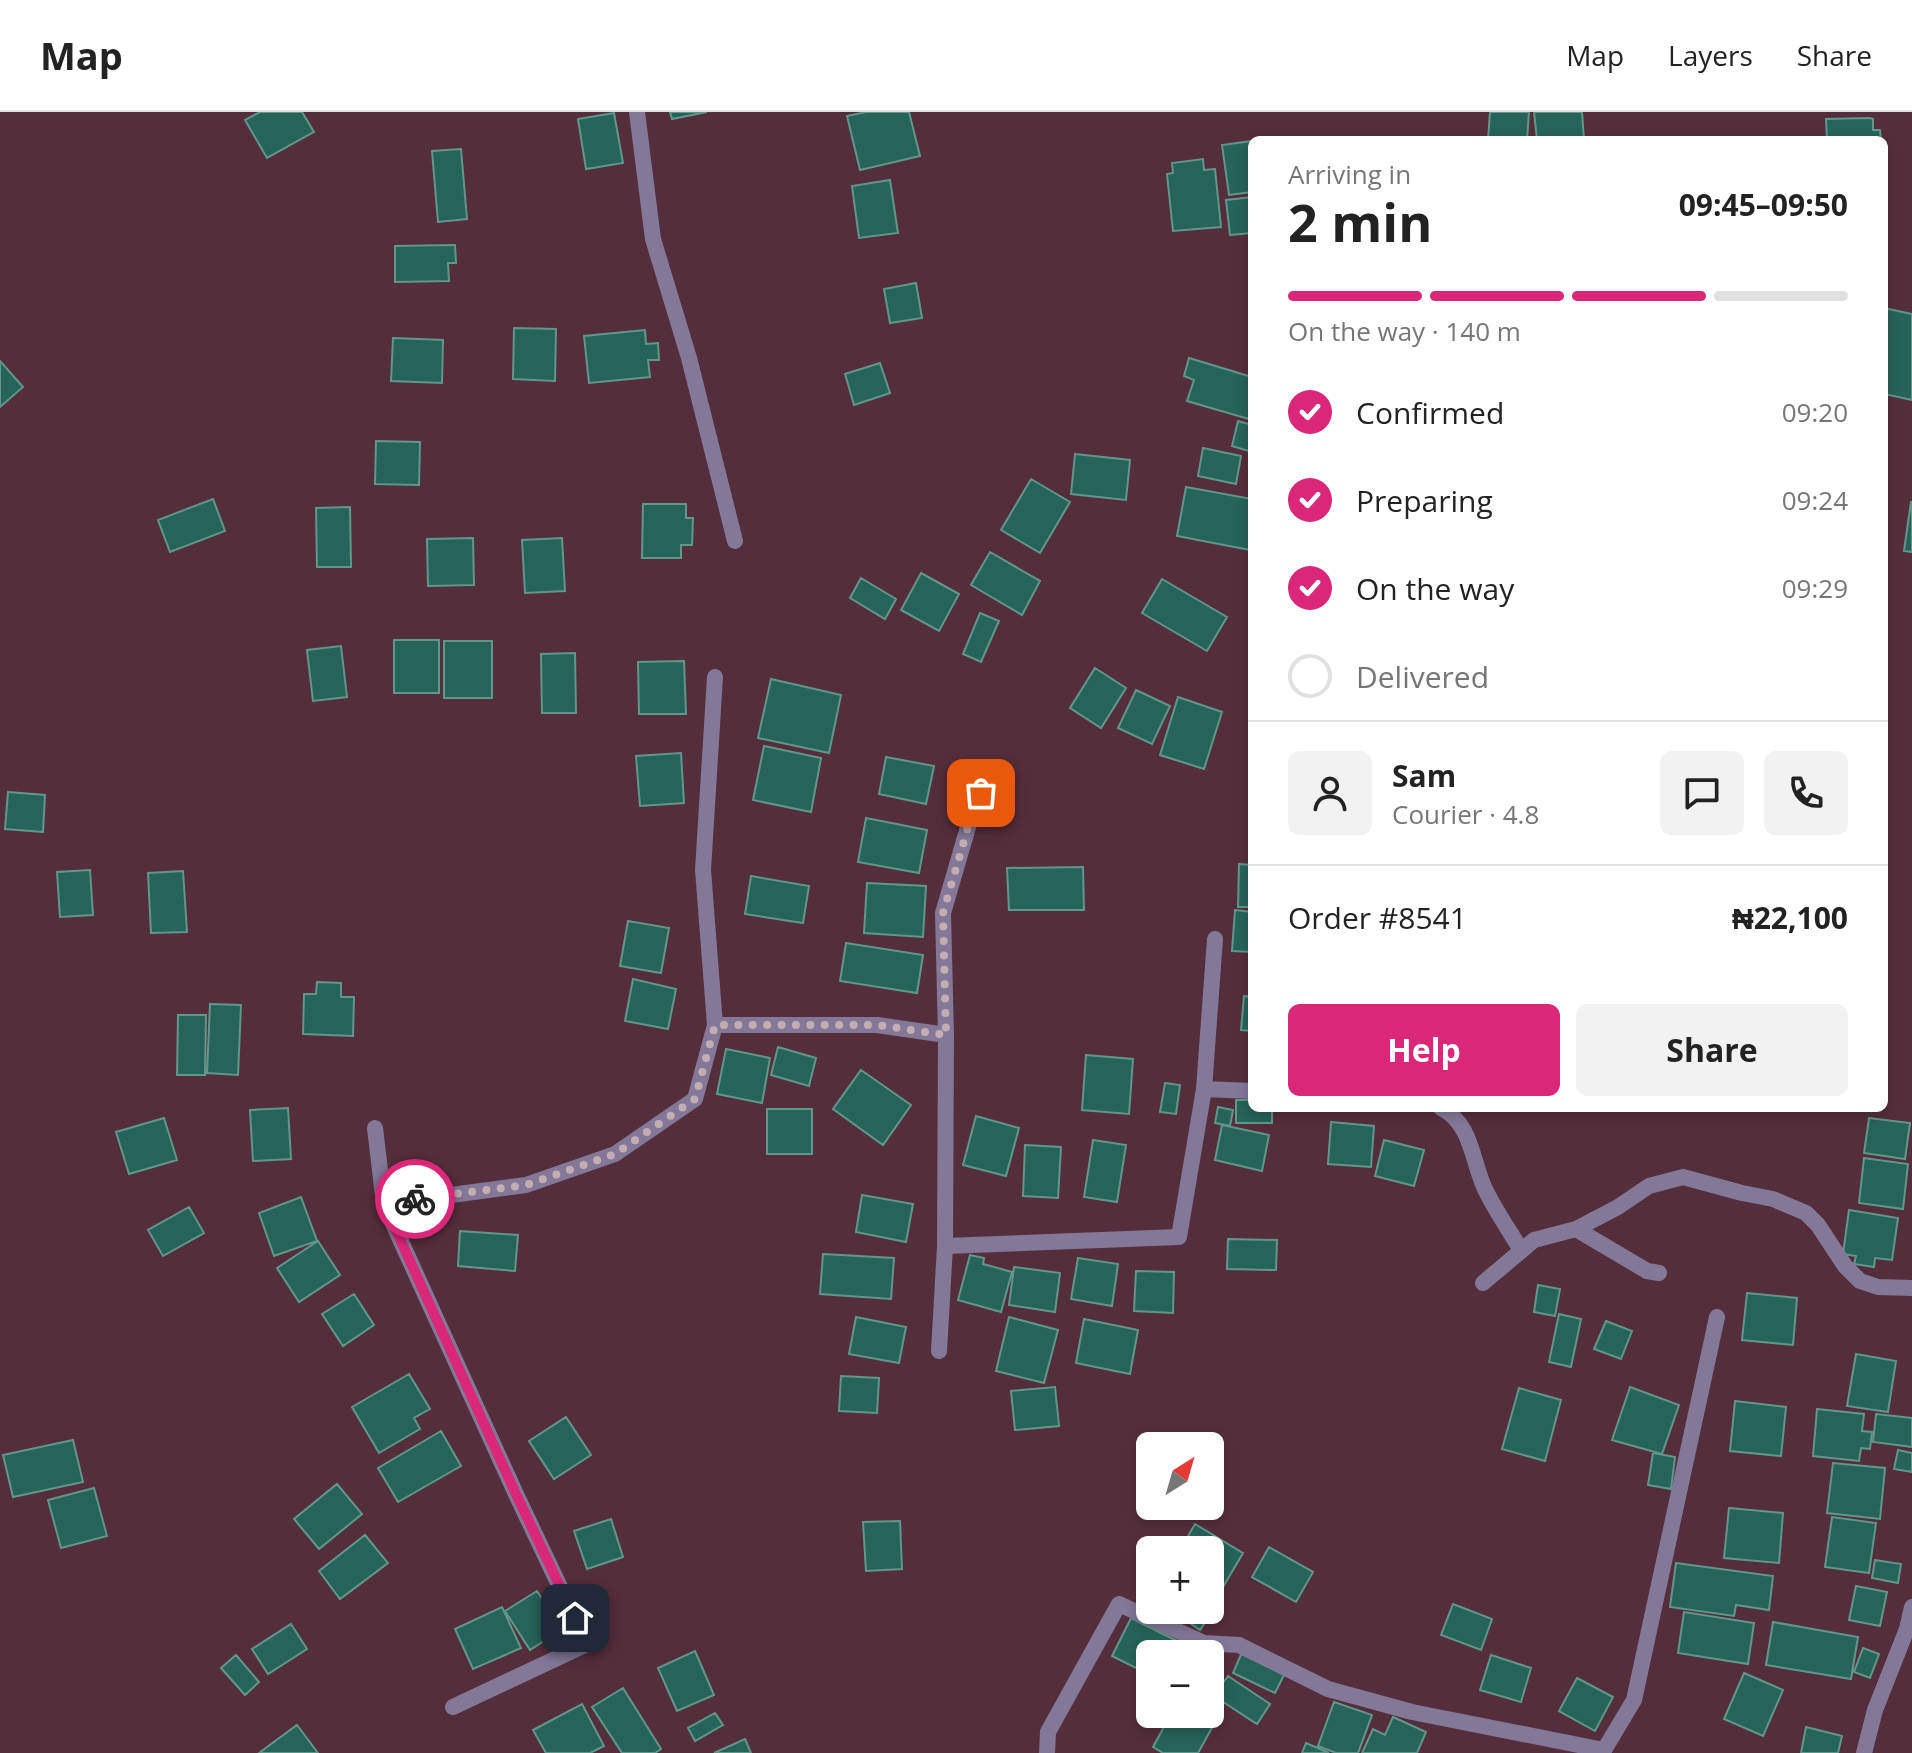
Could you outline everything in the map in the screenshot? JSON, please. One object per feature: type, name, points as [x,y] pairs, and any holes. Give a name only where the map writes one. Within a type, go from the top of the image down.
[{"type":"street","points":[[637,112],[653,239],[689,358],[735,541]]},
{"type":"street","points":[[384,1204],[526,1185],[615,1154],[695,1099],[715,1025],[703,870],[715,677]]},
{"type":"street","points":[[939,1351],[945,1246],[943,913],[971,817],[991,770]]},
{"type":"street","points":[[945,1246],[1179,1237],[1204,1089],[1215,939]]},
{"type":"street","points":[[715,1025],[877,1025],[946,1035]]},
{"type":"street","points":[[1204,1089],[1248,1091]]},
{"type":"street","points":[[1446,1112],[1458,1122],[1470,1144],[1484,1188],[1521,1250]]},
{"type":"street","points":[[375,1128],[384,1204],[587,1644],[453,1707]]},
{"type":"street","points":[[1483,1283],[1534,1240],[1576,1229],[1649,1186],[1683,1177],[1773,1199],[1806,1213],[1818,1225],[1845,1266],[1860,1281],[1878,1287],[1912,1288]]},
{"type":"street","points":[[1576,1229],[1647,1271],[1659,1273]]},
{"type":"street","points":[[1047,1753],[1048,1732],[1119,1604],[1204,1643],[1239,1645],[1328,1689],[1412,1712],[1604,1750],[1634,1700],[1717,1317]]},
{"type":"street","points":[[1864,1753],[1875,1710],[1907,1629],[1912,1607]]},
{"type":"building","points":[[260,112],[302,112],[314,132],[267,158],[245,120]]},
{"type":"building","points":[[670,112],[707,112],[672,119]]},
{"type":"building","points":[[866,112],[909,112],[920,156],[860,170],[847,116]]},
{"type":"building","points":[[1490,112],[1529,112],[1527,136],[1488,136]]},
{"type":"building","points":[[1534,112],[1582,112],[1584,136],[1537,136]]},
{"type":"building","points":[[614,113],[623,163],[586,169],[578,119]]},
{"type":"building","points":[[1870,118],[1873,119],[1873,130],[1880,130],[1881,136],[1827,136],[1826,119]]},
{"type":"building","points":[[1248,142],[1248,193],[1229,195],[1222,145]]},
{"type":"building","points":[[461,149],[467,219],[438,222],[432,151]]},
{"type":"building","points":[[1203,159],[1204,170],[1215,169],[1221,227],[1173,231],[1167,174],[1173,173],[1172,163]]},
{"type":"building","points":[[890,180],[898,233],[859,238],[852,186]]},
{"type":"building","points":[[1248,197],[1248,233],[1230,235],[1226,200]]},
{"type":"building","points":[[455,245],[456,263],[448,263],[449,281],[395,282],[395,246]]},
{"type":"building","points":[[916,283],[922,318],[890,323],[884,289]]},
{"type":"building","points":[[1888,309],[1912,314],[1912,400],[1888,395]]},
{"type":"building","points":[[514,328],[556,329],[555,381],[513,379]]},
{"type":"building","points":[[645,330],[646,344],[658,343],[659,360],[648,360],[650,377],[589,383],[584,336]]},
{"type":"building","points":[[393,338],[443,340],[442,383],[391,381]]},
{"type":"building","points":[[1189,358],[1248,376],[1248,419],[1187,401],[1194,380],[1184,376]]},
{"type":"building","points":[[0,361],[23,387],[0,407]]},
{"type":"building","points":[[880,363],[890,393],[854,405],[845,374]]},
{"type":"building","points":[[1238,421],[1248,424],[1248,451],[1232,446]]},
{"type":"building","points":[[376,441],[420,442],[419,485],[375,484]]},
{"type":"building","points":[[1203,448],[1241,456],[1236,484],[1198,476]]},
{"type":"building","points":[[1075,454],[1130,460],[1126,500],[1071,494]]},
{"type":"building","points":[[1031,479],[1070,502],[1040,553],[1001,530]]},
{"type":"building","points":[[1186,487],[1248,498],[1248,550],[1177,536]]},
{"type":"building","points":[[213,499],[225,531],[170,552],[158,520]]},
{"type":"building","points":[[1912,502],[1912,552],[1904,551]]},
{"type":"building","points":[[643,504],[686,504],[686,518],[693,518],[692,545],[681,545],[681,558],[642,558]]},
{"type":"building","points":[[350,507],[351,567],[317,567],[316,508]]},
{"type":"building","points":[[473,538],[474,585],[428,586],[427,539]]},
{"type":"building","points":[[562,538],[565,591],[525,593],[522,540]]},
{"type":"building","points":[[990,552],[1040,581],[1022,615],[971,585]]},
{"type":"building","points":[[921,573],[959,594],[939,631],[901,610]]},
{"type":"building","points":[[861,578],[896,599],[885,619],[850,598]]},
{"type":"building","points":[[1162,579],[1227,617],[1207,651],[1142,613]]},
{"type":"building","points":[[980,613],[999,621],[981,662],[963,654]]},
{"type":"building","points":[[394,640],[439,640],[439,693],[394,693]]},
{"type":"building","points":[[444,641],[492,641],[492,698],[444,698]]},
{"type":"building","points":[[341,646],[347,697],[313,701],[307,650]]},
{"type":"building","points":[[575,653],[576,713],[542,713],[541,654]]},
{"type":"building","points":[[684,661],[686,714],[639,714],[638,662]]},
{"type":"building","points":[[1095,668],[1126,688],[1101,728],[1070,708]]},
{"type":"building","points":[[771,679],[841,695],[829,753],[758,738]]},
{"type":"building","points":[[1136,690],[1170,706],[1152,744],[1118,728]]},
{"type":"building","points":[[1178,697],[1222,712],[1204,769],[1160,755]]},
{"type":"building","points":[[764,746],[821,758],[811,812],[753,800]]},
{"type":"building","points":[[681,753],[684,803],[640,806],[636,756]]},
{"type":"building","points":[[886,757],[934,766],[926,804],[879,794]]},
{"type":"building","points":[[8,792],[45,795],[43,832],[5,829]]},
{"type":"building","points":[[866,818],[927,830],[919,873],[858,862]]},
{"type":"building","points":[[1239,864],[1248,865],[1248,907],[1238,907]]},
{"type":"building","points":[[1083,867],[1084,910],[1009,910],[1007,868]]},
{"type":"building","points":[[90,870],[93,915],[60,917],[57,872]]},
{"type":"building","points":[[183,871],[187,932],[151,933],[148,873]]},
{"type":"building","points":[[751,876],[809,886],[803,923],[745,914]]},
{"type":"building","points":[[867,883],[926,886],[923,937],[864,933]]},
{"type":"building","points":[[1235,910],[1248,912],[1248,952],[1232,951]]},
{"type":"building","points":[[628,921],[669,928],[661,973],[620,966]]},
{"type":"building","points":[[846,943],[923,955],[917,993],[840,981]]},
{"type":"building","points":[[633,979],[676,989],[668,1029],[625,1021]]},
{"type":"building","points":[[317,982],[341,983],[341,997],[354,997],[353,1036],[303,1034],[304,994],[316,994]]},
{"type":"building","points":[[1244,996],[1248,996],[1248,1031],[1241,1030]]},
{"type":"building","points":[[210,1004],[241,1005],[238,1075],[207,1073]]},
{"type":"building","points":[[178,1015],[206,1015],[205,1075],[177,1075]]},
{"type":"building","points":[[778,1047],[816,1058],[809,1086],[771,1075]]},
{"type":"building","points":[[726,1049],[770,1058],[762,1103],[717,1094]]},
{"type":"building","points":[[1086,1055],[1133,1059],[1129,1114],[1082,1110]]},
{"type":"building","points":[[861,1070],[911,1105],[883,1145],[833,1109]]},
{"type":"building","points":[[1165,1083],[1180,1085],[1176,1114],[1160,1112]]},
{"type":"building","points":[[1236,1100],[1248,1100],[1248,1112],[1272,1112],[1272,1123],[1236,1123]]},
{"type":"building","points":[[1218,1107],[1233,1110],[1230,1126],[1215,1123]]},
{"type":"building","points":[[288,1108],[291,1159],[253,1161],[250,1110]]},
{"type":"building","points":[[767,1109],[812,1109],[812,1154],[767,1154]]},
{"type":"building","points":[[976,1116],[1019,1128],[1006,1176],[963,1165]]},
{"type":"building","points":[[164,1118],[177,1160],[129,1174],[116,1132]]},
{"type":"building","points":[[1869,1118],[1910,1123],[1905,1159],[1864,1153]]},
{"type":"building","points":[[1331,1122],[1374,1126],[1371,1167],[1328,1164]]},
{"type":"building","points":[[1222,1125],[1269,1135],[1262,1171],[1215,1160]]},
{"type":"building","points":[[1093,1140],[1126,1145],[1117,1202],[1084,1197]]},
{"type":"building","points":[[1384,1140],[1424,1150],[1414,1186],[1375,1176]]},
{"type":"building","points":[[1025,1145],[1061,1147],[1058,1198],[1023,1196]]},
{"type":"building","points":[[1864,1158],[1908,1164],[1903,1209],[1859,1203]]},
{"type":"building","points":[[862,1195],[913,1204],[906,1242],[856,1232]]},
{"type":"building","points":[[301,1197],[317,1241],[274,1256],[259,1213]]},
{"type":"building","points":[[189,1207],[204,1233],[163,1256],[148,1230]]},
{"type":"building","points":[[1849,1210],[1898,1218],[1892,1260],[1875,1258],[1874,1267],[1854,1264],[1856,1256],[1843,1254]]},
{"type":"building","points":[[460,1231],[518,1235],[515,1271],[458,1266]]},
{"type":"building","points":[[1228,1239],[1277,1240],[1276,1270],[1227,1269]]},
{"type":"building","points":[[318,1241],[340,1275],[299,1302],[277,1268]]},
{"type":"building","points":[[823,1254],[894,1258],[891,1299],[820,1294]]},
{"type":"building","points":[[970,1255],[984,1258],[983,1264],[1012,1272],[1001,1312],[958,1300]]},
{"type":"building","points":[[1078,1258],[1118,1264],[1112,1306],[1071,1299]]},
{"type":"building","points":[[1014,1267],[1060,1273],[1055,1312],[1009,1305]]},
{"type":"building","points":[[1136,1271],[1174,1272],[1173,1313],[1134,1311]]},
{"type":"building","points":[[1538,1285],[1560,1289],[1555,1316],[1534,1312]]},
{"type":"building","points":[[1747,1293],[1797,1298],[1793,1345],[1742,1340]]},
{"type":"building","points":[[354,1294],[374,1325],[343,1346],[322,1314]]},
{"type":"building","points":[[1559,1314],[1581,1319],[1571,1367],[1549,1362]]},
{"type":"building","points":[[856,1317],[906,1327],[899,1363],[849,1354]]},
{"type":"building","points":[[1009,1317],[1058,1330],[1044,1383],[996,1371]]},
{"type":"building","points":[[1084,1319],[1138,1330],[1130,1374],[1076,1363]]},
{"type":"building","points":[[1606,1321],[1632,1331],[1621,1359],[1594,1349]]},
{"type":"building","points":[[1856,1354],[1896,1361],[1888,1412],[1847,1406]]},
{"type":"building","points":[[409,1374],[430,1409],[414,1418],[420,1429],[379,1453],[352,1407]]},
{"type":"building","points":[[841,1376],[879,1378],[877,1413],[839,1411]]},
{"type":"building","points":[[1055,1387],[1059,1426],[1015,1430],[1011,1391]]},
{"type":"building","points":[[1630,1387],[1679,1405],[1662,1454],[1612,1440]]},
{"type":"building","points":[[1519,1388],[1561,1400],[1545,1461],[1502,1449]]},
{"type":"building","points":[[1735,1401],[1786,1407],[1781,1456],[1730,1451]]},
{"type":"building","points":[[1817,1409],[1864,1414],[1862,1431],[1872,1432],[1870,1449],[1861,1448],[1859,1461],[1813,1456]]},
{"type":"building","points":[[1876,1414],[1912,1418],[1912,1447],[1873,1442]]},
{"type":"building","points":[[566,1417],[591,1455],[554,1479],[529,1441]]},
{"type":"building","points":[[441,1431],[461,1466],[398,1502],[378,1468]]},
{"type":"building","points":[[73,1440],[83,1482],[13,1497],[3,1455]]},
{"type":"building","points":[[1898,1450],[1912,1453],[1912,1472],[1894,1469]]},
{"type":"building","points":[[1653,1453],[1675,1457],[1671,1489],[1648,1485]]},
{"type":"building","points":[[1833,1463],[1885,1468],[1880,1519],[1827,1513]]},
{"type":"building","points":[[337,1484],[362,1514],[319,1549],[294,1519]]},
{"type":"building","points":[[94,1488],[107,1536],[61,1548],[48,1500]]},
{"type":"building","points":[[1729,1508],[1783,1513],[1779,1563],[1724,1558]]},
{"type":"building","points":[[1832,1517],[1876,1523],[1869,1573],[1825,1567]]},
{"type":"building","points":[[611,1519],[623,1557],[587,1569],[574,1531]]},
{"type":"building","points":[[900,1521],[902,1569],[866,1571],[863,1522]]},
{"type":"building","points":[[1195,1524],[1215,1536],[1188,1536]]},
{"type":"building","points":[[365,1535],[388,1563],[340,1599],[319,1571]]},
{"type":"building","points":[[1224,1542],[1243,1553],[1224,1585]]},
{"type":"building","points":[[1269,1547],[1313,1572],[1296,1602],[1252,1577]]},
{"type":"building","points":[[1875,1560],[1901,1564],[1898,1583],[1872,1578]]},
{"type":"building","points":[[1676,1563],[1773,1576],[1769,1610],[1736,1605],[1734,1616],[1670,1607]]},
{"type":"building","points":[[1856,1586],[1887,1592],[1880,1626],[1849,1620]]},
{"type":"building","points":[[537,1591],[562,1629],[530,1650],[505,1611]]},
{"type":"building","points":[[1453,1604],[1492,1619],[1481,1650],[1441,1635]]},
{"type":"building","points":[[502,1607],[521,1648],[473,1669],[455,1629]]},
{"type":"building","points":[[1684,1612],[1754,1623],[1748,1664],[1678,1653]]},
{"type":"building","points":[[1131,1618],[1136,1624],[1143,1624],[1175,1640],[1136,1640],[1136,1668],[1112,1656]]},
{"type":"building","points":[[1773,1622],[1858,1637],[1851,1679],[1766,1665]]},
{"type":"building","points":[[291,1624],[307,1649],[268,1674],[252,1649]]},
{"type":"building","points":[[1863,1648],[1879,1654],[1870,1678],[1854,1672]]},
{"type":"building","points":[[695,1651],[714,1695],[677,1711],[658,1668]]},
{"type":"building","points":[[1242,1652],[1285,1673],[1275,1693],[1233,1673]]},
{"type":"building","points":[[236,1655],[259,1682],[245,1695],[221,1668]]},
{"type":"building","points":[[1491,1655],[1531,1668],[1521,1702],[1480,1690]]},
{"type":"building","points":[[1744,1673],[1783,1690],[1763,1736],[1724,1719]]},
{"type":"building","points":[[1228,1676],[1270,1704],[1257,1724],[1224,1703],[1224,1682]]},
{"type":"building","points":[[1577,1678],[1613,1697],[1595,1731],[1559,1711]]},
{"type":"building","points":[[623,1688],[661,1749],[655,1753],[622,1753],[592,1707]]},
{"type":"building","points":[[1334,1702],[1372,1715],[1358,1753],[1336,1753],[1318,1746]]},
{"type":"building","points":[[582,1704],[604,1746],[590,1753],[546,1753],[533,1730]]},
{"type":"building","points":[[715,1713],[723,1725],[695,1741],[688,1728]]},
{"type":"building","points":[[1393,1717],[1426,1732],[1417,1753],[1362,1753],[1373,1729],[1385,1735]]},
{"type":"building","points":[[297,1725],[318,1753],[259,1753]]},
{"type":"building","points":[[1806,1727],[1842,1736],[1838,1753],[1801,1753]]},
{"type":"building","points":[[1163,1728],[1212,1728],[1198,1753],[1163,1753],[1153,1747]]},
{"type":"building","points":[[745,1739],[751,1753],[714,1753]]},
{"type":"building","points":[[1306,1743],[1329,1753],[1302,1753]]},
{"type":"way so far","points":[[415,1199],[526,1185],[615,1154],[695,1099],[715,1025],[877,1025],[946,1035],[943,913],[981,793]]},
{"type":"route","points":[[415,1199],[384,1204],[575,1618]]}]
